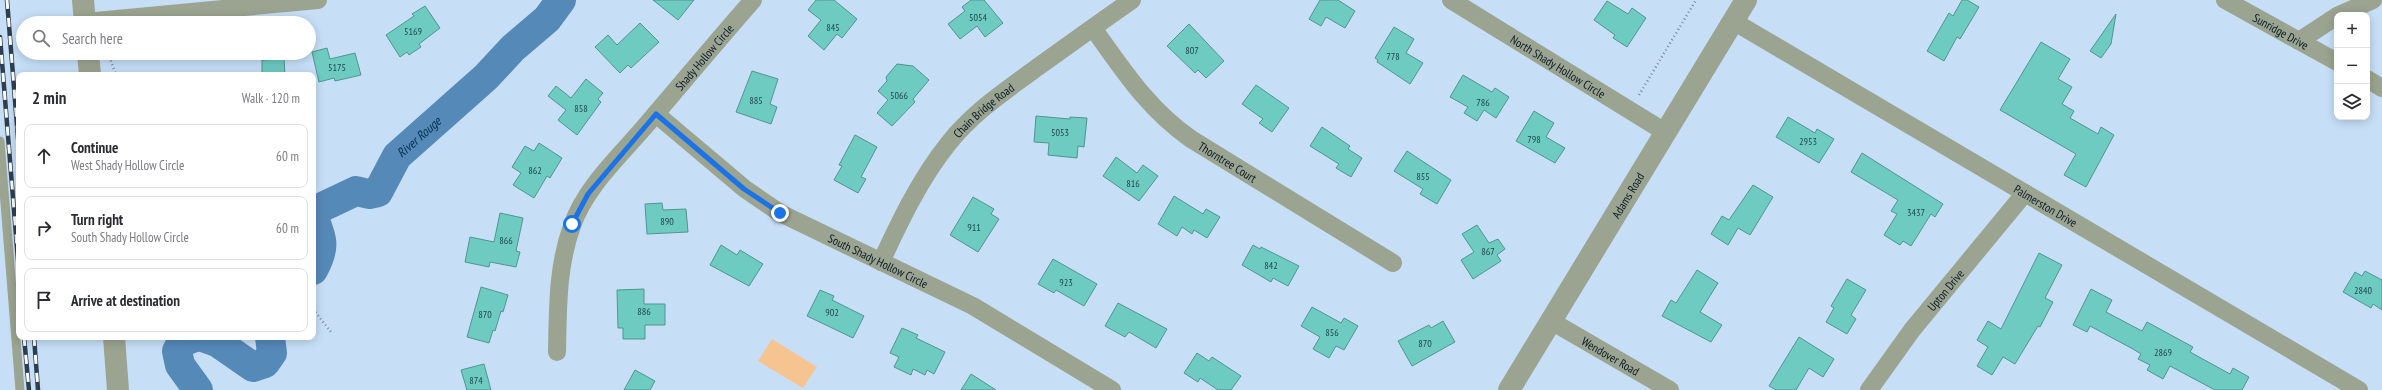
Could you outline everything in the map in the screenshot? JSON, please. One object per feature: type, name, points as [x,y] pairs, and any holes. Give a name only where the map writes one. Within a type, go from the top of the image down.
[{"type":"street","points":[[83,0],[84,16]]},
{"type":"street","points":[[149,16],[318,0]]},
{"type":"street","name":"Shady Hollow Circle","points":[[557,352],[560,276],[566,243],[572,224],[588,194],[753,0]]},
{"type":"street","name":"Chain Bridge Road","points":[[881,262],[910,202],[928,173],[948,144],[971,118],[994,99],[1132,0]]},
{"type":"street","name":"North Shady Hollow Circle","points":[[1451,0],[1665,132]]},
{"type":"street","name":"Adams Road","points":[[1509,390],[1746,0]]},
{"type":"street","name":"Sunridge Drive","points":[[2225,0],[2334,60]]},
{"type":"street","points":[[2347,12],[2373,0]]},
{"type":"street","points":[[2300,41],[2334,19]]},
{"type":"street","name":"Palmerston Drive","points":[[1733,21],[2359,390]]},
{"type":"street","name":"Thorntree Court","points":[[1093,28],[1144,98],[1169,122],[1192,139],[1393,263]]},
{"type":"street","points":[[89,60],[90,72]]},
{"type":"street","points":[[2370,81],[2382,88]]},
{"type":"street","name":"South Shady Hollow Circle","points":[[656,114],[764,203],[796,222],[992,316],[1112,390]]},
{"type":"street","name":"Upton Drive","points":[[1869,390],[1916,325],[2025,193]]},
{"type":"street","name":"Wendover Road","points":[[1551,321],[1670,390]]},
{"type":"street","points":[[114,340],[118,390]]},
{"type":"lane","points":[[0,140],[20,390]]},
{"type":"path","points":[[1636,100],[1696,0]]},
{"type":"path","points":[[111,60],[115,72]]},
{"type":"path","points":[[316,313],[330,332]]},
{"type":"shaded area","points":[[772,339],[817,367],[803,388],[758,361]]},
{"type":"building","points":[[653,0],[694,0],[678,20]]},
{"type":"building","points":[[816,0],[834,0],[857,19],[842,38],[837,34],[824,50],[808,36],[821,20],[808,10]]},
{"type":"building","points":[[971,0],[984,0],[1003,23],[985,37],[977,26],[960,39],[948,24],[965,11],[962,7]]},
{"type":"building","points":[[1320,0],[1338,0],[1355,11],[1345,28],[1326,17],[1321,26],[1309,19]]},
{"type":"building","points":[[1962,0],[1967,0],[1979,7],[1960,39],[1957,37],[1944,61],[1927,51],[1949,13],[1953,16]]},
{"type":"building","points":[[1607,1],[1628,14],[1632,8],[1646,18],[1627,47],[1613,38],[1615,35],[1594,20]]},
{"type":"building","points":[[425,6],[440,28],[419,44],[421,47],[409,55],[407,52],[400,57],[386,35],[414,16],[412,14]]},
{"type":"building","points":[[2116,14],[2111,44],[2101,58],[2090,51]]},
{"type":"building","points":[[640,23],[659,42],[631,68],[628,65],[620,73],[595,47],[608,35],[617,45]]},
{"type":"building","points":[[1189,24],[1224,61],[1206,78],[1198,70],[1195,73],[1167,46]]},
{"type":"building","points":[[1394,27],[1414,39],[1406,53],[1423,63],[1410,84],[1377,62],[1378,60],[1375,58]]},
{"type":"building","points":[[2041,42],[2070,59],[2058,79],[2072,87],[2062,104],[2074,111],[2070,118],[2098,134],[2101,127],[2114,135],[2086,187],[2064,175],[2076,154],[2000,110]]},
{"type":"building","points":[[327,48],[330,59],[355,53],[361,75],[335,81],[334,78],[319,82],[314,60],[316,60],[316,51]]},
{"type":"building","points":[[262,60],[284,60],[285,72],[262,72]]},
{"type":"building","points":[[897,64],[913,66],[929,80],[913,99],[915,102],[892,126],[877,113],[888,100],[878,91],[887,81],[886,77]]},
{"type":"building","points":[[752,71],[778,79],[770,104],[777,107],[771,124],[736,112]]},
{"type":"building","points":[[1463,75],[1492,92],[1495,88],[1509,97],[1496,118],[1484,110],[1477,121],[1464,113],[1468,107],[1450,97]]},
{"type":"building","points":[[586,79],[603,93],[598,99],[601,102],[577,135],[558,120],[566,110],[548,96],[556,86],[571,98]]},
{"type":"building","points":[[1256,85],[1289,108],[1272,132],[1259,123],[1263,119],[1242,104]]},
{"type":"building","points":[[1534,111],[1554,123],[1546,137],[1565,148],[1555,163],[1516,141]]},
{"type":"building","points":[[1036,116],[1070,119],[1070,117],[1087,118],[1084,147],[1078,146],[1077,158],[1048,155],[1049,143],[1034,142]]},
{"type":"building","points":[[1788,117],[1815,133],[1817,129],[1834,139],[1819,163],[1776,137]]},
{"type":"building","points":[[1322,127],[1350,146],[1348,149],[1362,158],[1351,177],[1336,168],[1339,164],[1310,146]]},
{"type":"building","points":[[855,135],[877,147],[861,177],[866,179],[858,193],[834,180],[842,166],[839,165]]},
{"type":"building","points":[[539,143],[562,158],[550,178],[547,176],[534,198],[513,185],[521,173],[512,167],[525,146],[534,151]]},
{"type":"building","points":[[1407,151],[1451,180],[1437,204],[1420,194],[1423,189],[1394,171]]},
{"type":"building","points":[[1862,153],[1943,204],[1935,217],[1931,214],[1911,246],[1903,241],[1900,245],[1884,235],[1897,214],[1891,211],[1898,200],[1851,172]]},
{"type":"building","points":[[1116,157],[1137,173],[1143,165],[1158,176],[1139,201],[1103,176]]},
{"type":"building","points":[[1753,185],[1773,197],[1750,235],[1738,228],[1728,245],[1711,234],[1722,216],[1729,220]]},
{"type":"building","points":[[1174,196],[1203,214],[1206,209],[1220,217],[1207,238],[1194,230],[1192,234],[1182,227],[1177,236],[1158,224]]},
{"type":"building","points":[[973,197],[994,209],[991,214],[999,219],[978,252],[950,235]]},
{"type":"building","points":[[662,203],[663,210],[686,209],[688,232],[647,234],[645,204]]},
{"type":"building","points":[[500,213],[523,218],[516,251],[520,252],[516,267],[490,262],[489,267],[465,262],[470,237],[494,242]]},
{"type":"building","points":[[1477,225],[1489,243],[1498,239],[1505,249],[1497,255],[1501,261],[1473,279],[1461,260],[1474,252],[1462,234]]},
{"type":"building","points":[[721,245],[737,255],[740,250],[763,264],[749,286],[710,265]]},
{"type":"building","points":[[1253,245],[1260,249],[1261,247],[1299,266],[1288,286],[1273,278],[1271,282],[1242,265]]},
{"type":"building","points":[[2039,253],[2062,265],[2045,298],[2053,302],[2040,327],[2038,326],[2015,364],[2003,357],[1992,375],[1977,366],[1988,347],[1977,340],[1988,321],[2001,329]]},
{"type":"building","points":[[1053,259],[1097,284],[1084,306],[1056,290],[1054,293],[1038,284]]},
{"type":"building","points":[[1697,270],[1718,283],[1700,312],[1722,325],[1711,342],[1662,316],[1671,300],[1676,303]]},
{"type":"building","points":[[2365,271],[2382,280],[2382,310],[2373,304],[2371,308],[2343,292],[2355,272],[2362,276]]},
{"type":"building","points":[[1847,279],[1866,290],[1851,315],[1856,319],[1847,334],[1826,322],[1834,308],[1831,306]]},
{"type":"building","points":[[481,287],[508,295],[503,312],[501,311],[495,331],[493,330],[489,343],[467,337]]},
{"type":"building","points":[[644,289],[644,304],[665,304],[665,325],[645,325],[645,339],[623,339],[623,328],[618,328],[617,290]]},
{"type":"building","points":[[2091,289],[2112,300],[2106,312],[2142,331],[2147,322],[2193,347],[2190,352],[2230,374],[2233,368],[2249,377],[2242,390],[2215,390],[2170,366],[2163,379],[2147,370],[2150,365],[2138,359],[2141,354],[2133,349],[2090,326],[2087,332],[2073,325]]},
{"type":"building","points":[[820,290],[834,296],[832,300],[864,316],[853,338],[807,316]]},
{"type":"building","points":[[1118,303],[1167,329],[1156,348],[1129,332],[1125,337],[1105,326]]},
{"type":"building","points":[[1312,307],[1341,323],[1344,318],[1358,326],[1344,350],[1336,346],[1329,358],[1313,349],[1320,337],[1301,326]]},
{"type":"building","points":[[1443,321],[1455,342],[1412,366],[1398,341],[1429,325],[1431,328]]},
{"type":"building","points":[[902,328],[918,335],[916,338],[945,352],[934,374],[927,370],[925,375],[913,369],[911,375],[894,367],[899,357],[890,353]]},
{"type":"building","points":[[1799,337],[1834,359],[1823,377],[1809,368],[1796,390],[1776,390],[1769,386]]},
{"type":"building","points":[[1197,353],[1209,361],[1212,357],[1241,376],[1231,390],[1218,390],[1200,378],[1198,382],[1184,373]]},
{"type":"building","points":[[484,364],[491,390],[467,390],[461,370]]},
{"type":"building","points":[[635,370],[655,381],[650,390],[624,390]]},
{"type":"building","points":[[971,374],[996,390],[961,390]]},
{"type":"waterway","name":"River Rouge","points":[[316,213],[318,209],[356,191],[369,194],[378,192],[397,156],[486,77],[513,48],[547,19],[561,0]]},
{"type":"waterway","name":"River Rouge","points":[[316,221],[321,240],[321,252],[316,263]]},
{"type":"waterway","name":"River Rouge","points":[[187,340],[182,342],[177,351],[180,365],[198,390]]},
{"type":"waterway","name":"River Rouge","points":[[211,340],[217,342],[253,367],[265,363],[272,353],[270,340]]},
{"type":"railway","points":[[7,0],[16,112]]},
{"type":"railway","points":[[0,37],[16,235]]},
{"type":"railway","points":[[24,340],[29,390]]},
{"type":"railway","points":[[34,340],[38,390]]},
{"type":"route","points":[[572,224],[588,194],[656,114],[744,189],[780,213]]}]
